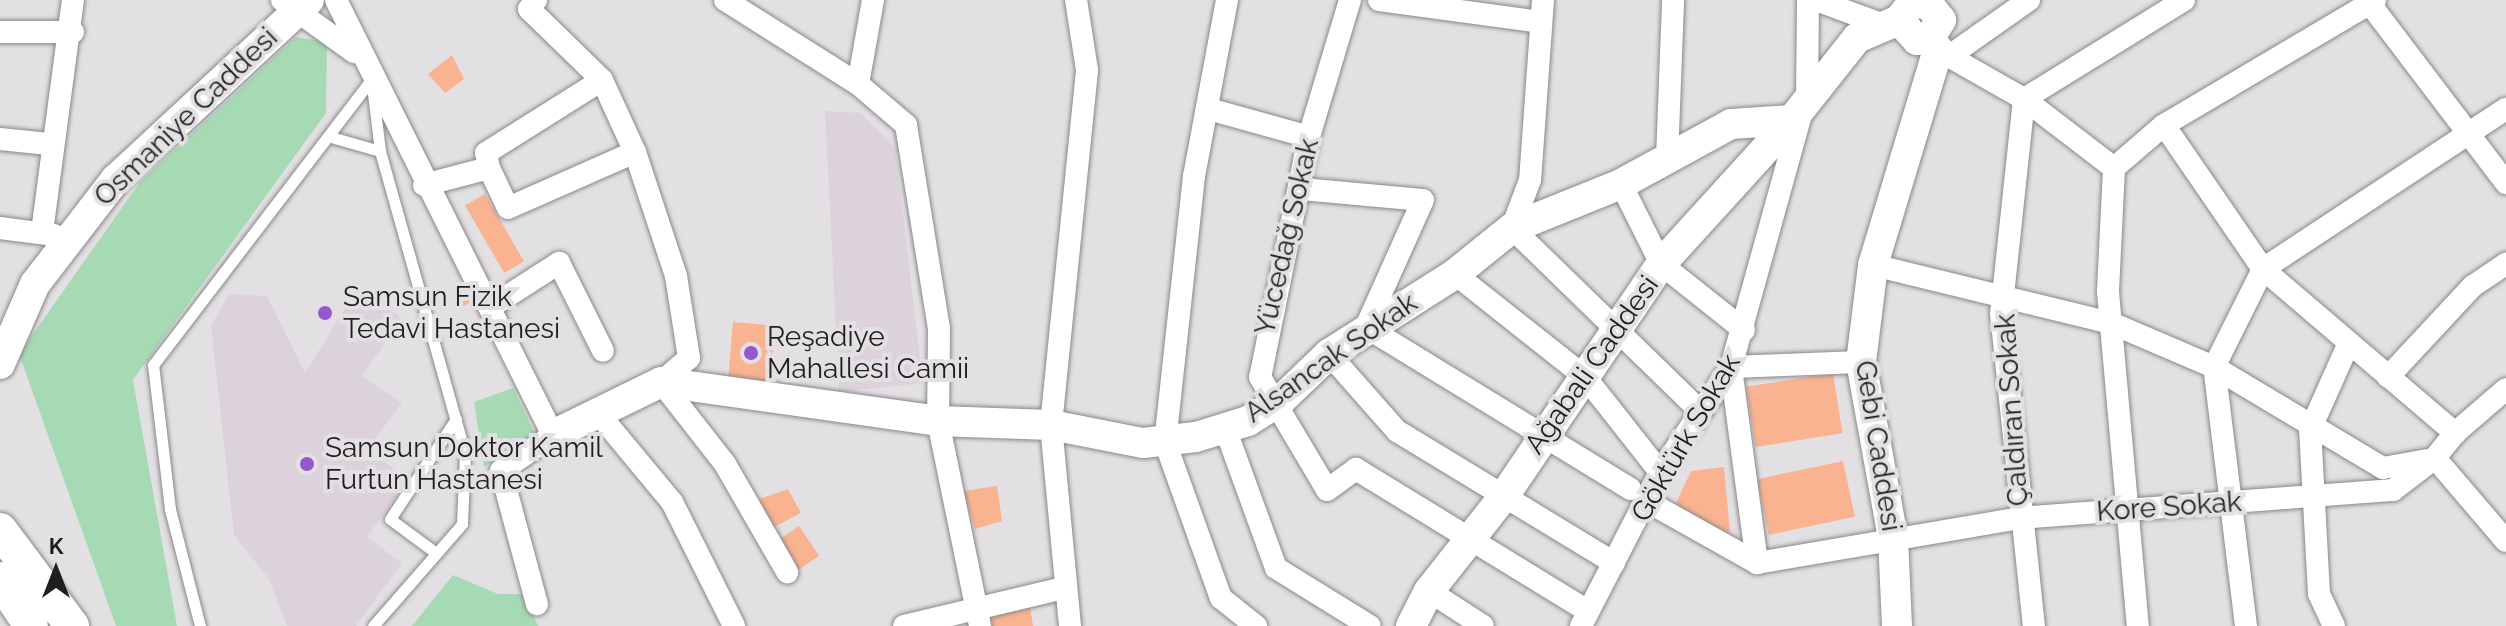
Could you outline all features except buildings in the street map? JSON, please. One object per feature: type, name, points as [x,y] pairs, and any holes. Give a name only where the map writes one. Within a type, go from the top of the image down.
[{"type":"main road","points":[[0,530],[72,626]]},
{"type":"main road","points":[[0,579],[31,626]]},
{"type":"street","points":[[0,228],[55,235],[49,144],[73,32],[73,0]]},
{"type":"street","points":[[336,0],[367,71],[424,185],[492,306],[553,435]]},
{"type":"street","points":[[536,0],[529,9],[602,80],[635,152],[676,276],[689,358],[661,382],[553,435],[501,471],[537,604]]},
{"type":"street","points":[[725,0],[858,84],[906,125],[939,329],[938,421],[977,617]]},
{"type":"street","points":[[858,84],[873,0]]},
{"type":"street","points":[[1070,626],[1051,425],[1087,70],[1076,0]]},
{"type":"street","points":[[1227,0],[1194,176],[1165,442],[1221,598],[1256,626]]},
{"type":"street","name":"Yücedağ Sokak","points":[[1350,0],[1309,137],[1302,189],[1259,355],[1260,377],[1280,401],[1327,490],[1356,469],[1467,537],[1583,618]]},
{"type":"street","points":[[1379,0],[1542,11],[1530,180],[1512,228],[1614,331],[1700,411]]},
{"type":"street","points":[[1667,159],[1673,0]]},
{"type":"street","name":"Göktürk Sokak","points":[[1583,618],[1650,503],[1660,472],[1731,367],[1744,330],[1758,250],[1807,100],[1808,0]]},
{"type":"street","points":[[1816,0],[1914,8]]},
{"type":"street","points":[[1939,48],[2029,0]]},
{"type":"street","points":[[2024,99],[2184,0]]},
{"type":"street","points":[[2138,626],[2124,511],[2111,323],[2114,168],[2164,125],[2370,1],[2506,183]]},
{"type":"street","points":[[296,3],[367,71]]},
{"type":"street","name":"Osmaniye Caddesi","points":[[0,364],[55,235],[296,3]]},
{"type":"street","name":"Ağabali Caddesi","points":[[1411,626],[1429,591],[1467,537],[1504,496],[1544,431],[1586,378],[1614,331],[1661,264],[1807,100],[1857,38],[1914,8]]},
{"type":"street","name":"Gebi Caddesi","points":[[1897,626],[1893,538],[1861,362],[1873,265],[1939,48],[1941,20],[1914,8]]},
{"type":"street","points":[[0,32],[73,32]]},
{"type":"street","points":[[1939,48],[2024,99],[2114,168]]},
{"type":"street","points":[[602,80],[486,153],[489,168],[508,208],[635,152]]},
{"type":"street","name":"Çaldıran Sokak","points":[[2024,99],[2006,296],[2001,313],[2020,518],[2034,626]]},
{"type":"street","name":"Alsancak Sokak","points":[[661,382],[938,421],[1051,425],[1165,442],[1225,428],[1280,401],[1329,354],[1366,327],[1455,274],[1512,228],[1621,184],[1731,124],[1807,100]]},
{"type":"street","points":[[1209,109],[1309,137]]},
{"type":"street","points":[[2246,626],[2214,367],[2263,269],[2506,109]]},
{"type":"street","points":[[2164,125],[2263,269],[2455,433],[2506,389]]},
{"type":"street","points":[[0,139],[49,144]]},
{"type":"street","points":[[424,185],[489,168]]},
{"type":"street","points":[[1621,184],[1661,264],[1744,330]]},
{"type":"street","points":[[1302,189],[1423,200],[1366,327],[1544,431],[1630,489]]},
{"type":"street","points":[[492,306],[559,263],[603,351]]},
{"type":"street","points":[[2388,377],[2473,286],[2506,264]]},
{"type":"street","points":[[1873,265],[2111,323],[2214,367],[2310,430],[2383,468],[2435,458],[2506,541]]},
{"type":"street","points":[[1455,274],[1586,378],[1660,472]]},
{"type":"street","points":[[2334,626],[2319,594],[2317,494],[2310,430],[2349,343]]},
{"type":"street","points":[[1329,354],[1397,431],[1614,563]]},
{"type":"street","points":[[1757,563],[1731,367],[1861,362]]},
{"type":"street","points":[[661,382],[725,464],[787,572]]},
{"type":"street","points":[[598,413],[672,502],[734,626]]},
{"type":"street","points":[[1225,428],[1276,568],[1370,626]]},
{"type":"street","name":"Kore Sokak","points":[[1757,563],[2020,518],[2393,490],[2435,458],[2455,433]]},
{"type":"street","points":[[1650,503],[1757,563]]},
{"type":"street","points":[[904,626],[977,617],[1064,588]]},
{"type":"street","points":[[1429,591],[1483,626]]},
{"type":"lane","points":[[200,626],[170,509],[153,365],[331,137],[367,71]]},
{"type":"lane","points":[[367,71],[380,151],[465,454],[462,524],[373,626]]},
{"type":"lane","points":[[331,137],[380,151]]},
{"type":"lane","points":[[436,553],[390,519],[456,419]]},
{"type":"shaded area","points":[[825,111],[861,113],[895,148],[923,383],[839,392]]},
{"type":"shaded area","name":"Samsun Doktor Kamil Furtun Hastanesi","points":[[358,288],[402,318],[362,376],[402,403],[368,448],[408,480],[367,537],[402,563],[356,626],[287,626],[269,579],[234,535],[211,326],[229,294],[267,296],[305,373]]},
{"type":"green space","points":[[296,37],[327,42],[326,113],[133,380],[177,626],[116,626],[19,354],[140,182]]},
{"type":"green space","points":[[513,388],[537,438],[484,467],[474,402]]},
{"type":"green space","points":[[453,575],[498,594],[525,594],[538,626],[412,626]]},
{"type":"place","name":"Samsun Fizik Tedavi Hastanesi","points":[[325,313]]},
{"type":"place","name":"Reşadiye Mahallesi Camii","points":[[751,353]]},
{"type":"place","name":"Samsun Doktor Kamil Furtun Hastanesi","points":[[307,464]]}]
